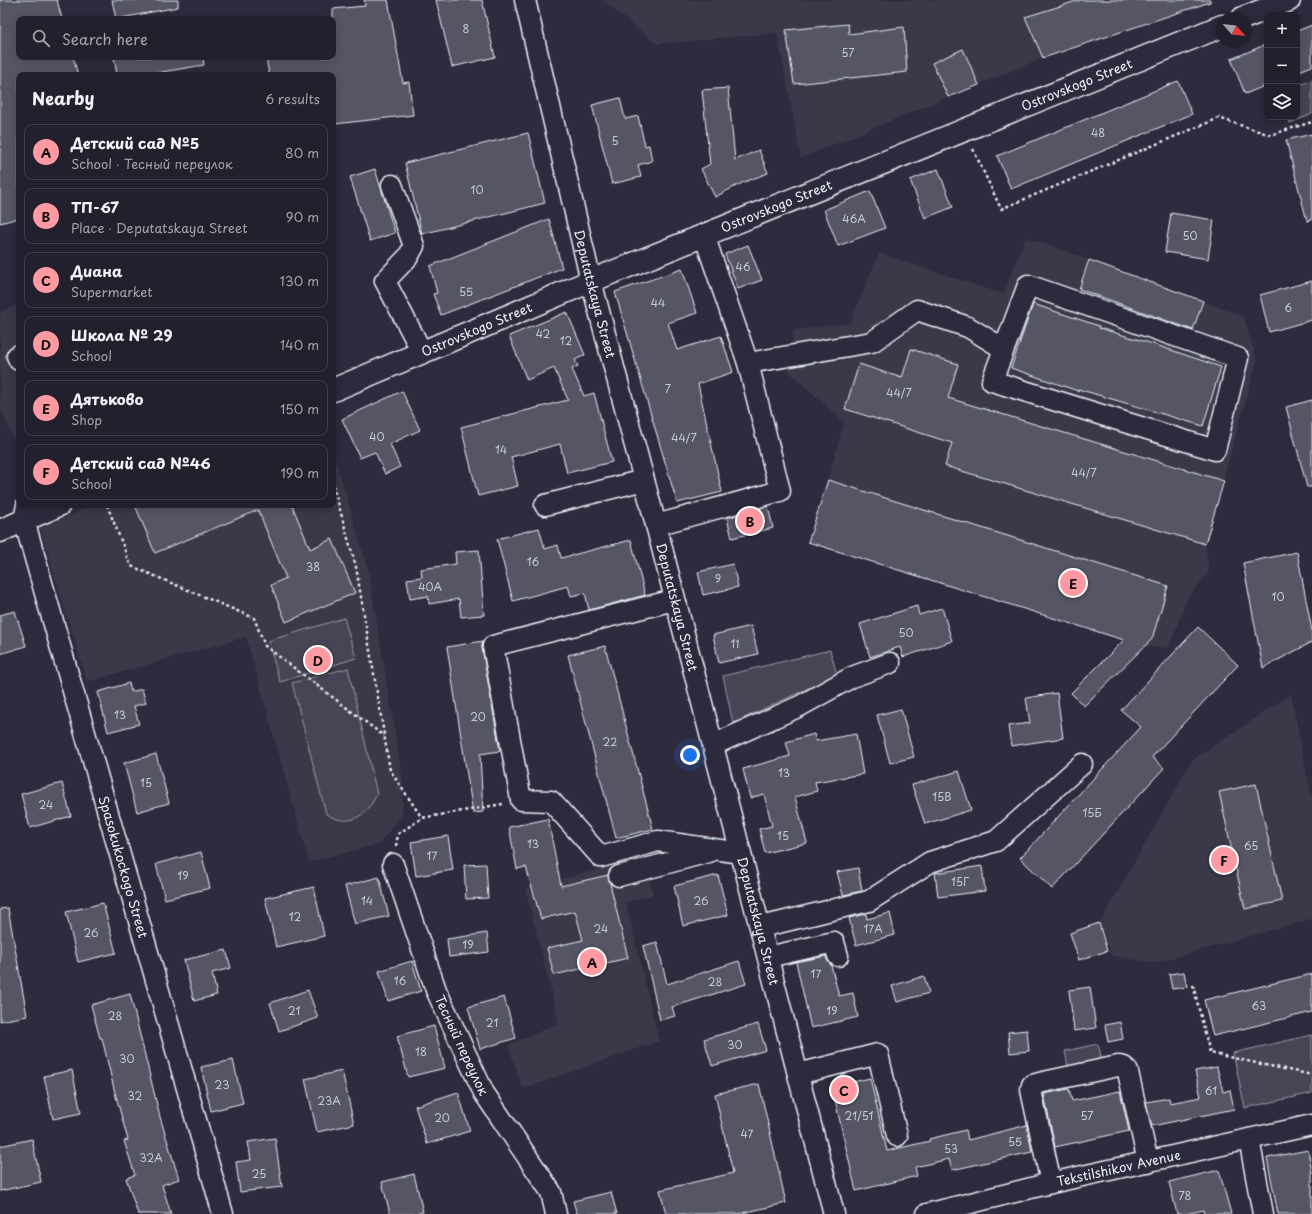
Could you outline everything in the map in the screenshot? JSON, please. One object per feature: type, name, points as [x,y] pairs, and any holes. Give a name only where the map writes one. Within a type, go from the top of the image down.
[{"type":"main road","points":[[1252,14],[1289,0]]},
{"type":"main road","name":"Ostrovskogo Street","points":[[336,389],[591,281],[1216,28]]},
{"type":"main road","points":[[0,531],[26,512],[45,508]]},
{"type":"street","name":"Deputatskaya Street","points":[[525,0],[591,281],[761,926],[834,1214]]},
{"type":"street","points":[[392,185],[414,246],[408,257],[385,281],[422,352]]},
{"type":"street","points":[[656,525],[780,491],[748,363],[704,235]]},
{"type":"street","points":[[1028,285],[1238,358],[1215,450],[992,381],[1004,349],[1028,285]]},
{"type":"street","points":[[748,363],[872,342],[917,310],[968,327],[1004,349]]},
{"type":"street","points":[[545,505],[644,480]]},
{"type":"street","name":"Spasokukoсkogo Street","points":[[26,512],[223,1214]]},
{"type":"street","points":[[674,600],[493,646],[521,800],[551,801],[601,857],[658,841],[741,853]]},
{"type":"street","points":[[713,745],[800,706],[852,677],[890,663]]},
{"type":"street","points":[[761,926],[869,901],[930,862],[996,841],[1082,764]]},
{"type":"street","points":[[619,876],[716,850]]},
{"type":"street","name":"Тесный переулок","points":[[393,864],[436,990],[484,1093],[551,1192],[556,1214]]},
{"type":"street","points":[[768,957],[834,942],[838,956]]},
{"type":"street","points":[[798,1074],[878,1054],[897,1136]]},
{"type":"street","points":[[1051,1183],[1031,1090],[1032,1085],[1039,1082],[1118,1066],[1123,1066],[1126,1068],[1148,1162]]},
{"type":"street","name":"Tekstilshikov Avenue","points":[[927,1214],[1051,1183],[1312,1125]]},
{"type":"street","points":[[1249,1139],[1264,1214]]},
{"type":"path","points":[[965,130],[1001,209],[1219,118],[1270,135],[1312,122]]},
{"type":"path","points":[[336,496],[356,567],[390,770],[422,818]]},
{"type":"path","points":[[108,508],[131,566],[254,618],[265,646],[384,736]]},
{"type":"path","points":[[393,864],[398,834],[422,818],[521,800]]},
{"type":"path","points":[[1193,985],[1210,1053],[1312,1075]]},
{"type":"shaded area","points":[[602,0],[1217,0],[1043,58],[801,158],[777,33],[657,44]]},
{"type":"shaded area","points":[[1312,80],[1312,114],[1300,119],[1300,85]]},
{"type":"shaded area","points":[[1289,120],[1297,120],[1290,123]]},
{"type":"shaded area","points":[[1026,237],[1244,317],[1257,361],[1205,544],[1209,572],[1187,599],[1169,648],[1149,647],[808,542],[828,480],[844,422],[789,372],[793,330],[850,323],[879,253],[1003,294]]},
{"type":"shaded area","points":[[16,305],[16,447],[0,407],[0,312]]},
{"type":"shaded area","points":[[336,461],[368,569],[403,781],[402,815],[379,844],[309,862],[246,637],[87,682],[40,528],[86,508],[336,508]]},
{"type":"shaded area","points":[[344,618],[356,658],[280,682],[268,641]]},
{"type":"shaded area","points":[[830,650],[837,675],[733,723],[723,676]]},
{"type":"shaded area","points":[[348,668],[377,794],[368,809],[362,814],[350,820],[343,820],[326,814],[292,683]]},
{"type":"shaded area","points":[[1291,694],[1312,800],[1312,919],[1155,963],[1111,956],[1100,923],[1192,760]]},
{"type":"shaded area","points":[[644,858],[653,895],[626,902],[659,1041],[523,1089],[508,1045],[559,1023],[525,888]]},
{"type":"shaded area","points":[[1312,1035],[1312,1093],[1245,1108],[1233,1053]]},
{"type":"shaded area","points":[[1098,1044],[1102,1060],[1068,1067],[1065,1051]]},
{"type":"building","points":[[0,0],[57,0],[61,16],[16,16],[16,60],[74,60],[77,72],[16,72],[16,219],[0,223]]},
{"type":"building","points":[[112,0],[178,0],[178,7],[132,16],[115,16]]},
{"type":"building","points":[[364,0],[388,0],[403,83],[409,82],[413,115],[336,124],[336,72],[268,72],[266,60],[336,60],[336,16],[333,16],[333,9],[365,6]]},
{"type":"building","points":[[436,0],[482,0],[495,57],[452,67]]},
{"type":"building","points":[[1080,0],[1210,0],[1210,2],[1043,58],[1025,17]]},
{"type":"building","points":[[848,24],[849,34],[904,27],[907,72],[794,84],[786,30]]},
{"type":"building","points":[[1312,25],[1312,66],[1300,71],[1300,48],[1300,30]]},
{"type":"building","points":[[1264,45],[1264,86],[1245,94],[1231,59]]},
{"type":"building","points":[[963,49],[979,85],[948,97],[932,63]]},
{"type":"building","points":[[114,60],[203,60],[204,65],[162,72],[116,72]]},
{"type":"building","points":[[1178,81],[1192,114],[1011,189],[997,156]]},
{"type":"building","points":[[728,88],[735,160],[759,150],[768,173],[742,183],[715,197],[701,169],[710,164],[702,90]]},
{"type":"building","points":[[620,98],[625,119],[638,116],[645,146],[649,145],[652,161],[638,165],[641,177],[612,184],[592,105]]},
{"type":"building","points":[[528,133],[545,203],[422,234],[405,163]]},
{"type":"building","points":[[1312,134],[1312,220],[1307,221],[1286,140]]},
{"type":"building","points":[[375,169],[395,233],[370,241],[350,177]]},
{"type":"building","points":[[938,169],[953,207],[925,218],[910,180]]},
{"type":"building","points":[[870,191],[885,228],[838,246],[824,210]]},
{"type":"building","points":[[1171,213],[1214,220],[1208,259],[1165,252]]},
{"type":"building","points":[[549,219],[562,268],[441,315],[433,294],[437,293],[430,266]]},
{"type":"building","points":[[748,245],[762,280],[738,289],[725,254]]},
{"type":"building","points":[[1089,260],[1203,301],[1193,330],[1079,289]]},
{"type":"building","points":[[682,269],[697,313],[668,323],[677,350],[721,336],[733,372],[698,384],[722,492],[677,503],[615,292]]},
{"type":"building","points":[[1312,281],[1312,320],[1269,332],[1260,295]]},
{"type":"building","points":[[1033,304],[1099,326],[1099,328],[1153,344],[1221,367],[1203,426],[1078,389],[1078,391],[1011,368]]},
{"type":"building","points":[[567,312],[585,355],[575,360],[578,366],[572,369],[584,396],[594,393],[612,462],[567,473],[560,444],[511,457],[518,486],[478,496],[461,427],[568,400],[554,368],[527,380],[509,336]]},
{"type":"building","points":[[911,349],[958,364],[948,398],[1224,481],[1205,544],[945,466],[952,443],[845,409],[859,364],[902,378]]},
{"type":"building","points":[[402,391],[420,430],[390,444],[400,467],[385,474],[375,452],[360,458],[342,419]]},
{"type":"building","points":[[1312,400],[1312,487],[1307,487],[1286,407]]},
{"type":"building","points":[[828,480],[1168,586],[1152,639],[1084,706],[1071,693],[1124,640],[808,542]]},
{"type":"building","points":[[768,506],[773,528],[732,538],[727,518]]},
{"type":"building","points":[[136,508],[293,508],[310,549],[332,539],[355,593],[286,622],[271,585],[286,578],[258,510],[155,553]]},
{"type":"building","points":[[539,528],[545,549],[558,545],[561,558],[631,540],[645,595],[589,610],[585,593],[571,596],[568,586],[513,601],[497,539]]},
{"type":"building","points":[[479,550],[484,615],[461,617],[459,599],[429,604],[428,596],[410,599],[407,579],[422,577],[421,569],[456,564],[455,552]]},
{"type":"building","points":[[1297,552],[1312,631],[1312,642],[1263,668],[1243,563]]},
{"type":"building","points":[[733,564],[738,587],[703,595],[698,572]]},
{"type":"building","points":[[917,606],[919,615],[942,608],[952,641],[903,657],[900,647],[870,657],[860,624]]},
{"type":"building","points":[[15,611],[26,646],[0,654],[0,615]]},
{"type":"building","points":[[751,626],[758,654],[719,663],[713,635]]},
{"type":"building","points":[[1198,627],[1238,665],[1152,757],[1164,768],[1052,889],[1020,858],[1141,727],[1121,710]]},
{"type":"building","points":[[483,641],[482,648],[500,751],[480,754],[483,812],[473,813],[447,647]]},
{"type":"building","points":[[605,646],[653,829],[616,838],[568,655]]},
{"type":"building","points":[[129,683],[131,692],[142,689],[146,703],[134,706],[139,724],[108,732],[98,692]]},
{"type":"building","points":[[1057,693],[1063,738],[1011,746],[1008,726],[1030,723],[1026,698]]},
{"type":"building","points":[[901,709],[914,757],[890,763],[877,715]]},
{"type":"building","points":[[814,734],[816,741],[856,734],[863,774],[815,782],[817,791],[795,797],[807,843],[765,853],[759,829],[772,826],[764,794],[750,798],[743,769],[790,756],[786,742]]},
{"type":"building","points":[[156,754],[169,803],[137,812],[124,763]]},
{"type":"building","points":[[959,771],[971,810],[925,824],[912,785]]},
{"type":"building","points":[[62,783],[71,816],[30,828],[21,794]]},
{"type":"building","points":[[1256,784],[1282,901],[1245,909],[1219,792]]},
{"type":"building","points":[[548,819],[561,886],[608,875],[628,958],[554,975],[547,948],[583,940],[575,911],[541,919],[526,867],[517,869],[509,827]]},
{"type":"building","points":[[448,836],[453,870],[416,876],[411,842]]},
{"type":"building","points":[[201,852],[210,888],[165,899],[156,864]]},
{"type":"building","points":[[486,864],[488,898],[466,899],[464,865]]},
{"type":"building","points":[[982,866],[985,891],[938,897],[935,873]]},
{"type":"building","points":[[858,868],[862,891],[843,895],[837,872]]},
{"type":"building","points":[[718,875],[728,915],[683,926],[674,886]]},
{"type":"building","points":[[379,877],[389,916],[355,924],[345,886]]},
{"type":"building","points":[[314,887],[324,936],[276,947],[265,898]]},
{"type":"building","points":[[103,903],[116,953],[78,962],[66,912]]},
{"type":"building","points":[[8,908],[27,1016],[0,1021],[0,909]]},
{"type":"building","points":[[890,913],[895,935],[856,945],[849,918],[866,914],[867,919]]},
{"type":"building","points":[[1099,923],[1107,951],[1079,960],[1070,933]]},
{"type":"building","points":[[487,933],[489,952],[449,957],[447,939]]},
{"type":"building","points":[[657,942],[667,984],[739,961],[746,984],[672,1007],[675,1016],[660,1020],[643,946]]},
{"type":"building","points":[[226,950],[231,968],[212,973],[217,995],[194,1001],[184,960]]},
{"type":"building","points":[[826,956],[831,965],[839,996],[853,993],[858,1017],[811,1028],[796,962]]},
{"type":"building","points":[[412,961],[421,991],[388,1001],[379,971]]},
{"type":"building","points":[[1184,972],[1187,987],[1172,989],[1169,974]]},
{"type":"building","points":[[1312,974],[1312,1012],[1213,1036],[1204,1000]]},
{"type":"building","points":[[924,976],[929,993],[897,1002],[892,986]]},
{"type":"building","points":[[1090,987],[1096,1028],[1074,1031],[1069,990]]},
{"type":"building","points":[[308,990],[318,1018],[279,1031],[270,1003]]},
{"type":"building","points":[[130,994],[160,1117],[179,1179],[162,1185],[171,1214],[138,1214],[126,1178],[135,1175],[124,1141],[128,1140],[102,1038],[100,1038],[91,1005]]},
{"type":"building","points":[[504,997],[516,1038],[480,1049],[468,1007]]},
{"type":"building","points":[[1120,1022],[1123,1039],[1108,1042],[1105,1025]]},
{"type":"building","points":[[758,1024],[766,1050],[712,1066],[704,1039]]},
{"type":"building","points":[[434,1026],[445,1068],[408,1077],[397,1036]]},
{"type":"building","points":[[1027,1030],[1029,1051],[1010,1053],[1008,1032]]},
{"type":"building","points":[[233,1060],[243,1103],[211,1111],[201,1067]]},
{"type":"building","points":[[1217,1067],[1223,1092],[1230,1090],[1234,1109],[1152,1126],[1146,1102],[1169,1098],[1170,1103],[1201,1097],[1195,1071]]},
{"type":"building","points":[[72,1070],[81,1113],[53,1119],[44,1076]]},
{"type":"building","points":[[342,1071],[354,1124],[317,1132],[305,1079]]},
{"type":"building","points":[[870,1078],[887,1151],[930,1141],[929,1139],[966,1130],[968,1140],[1027,1125],[1032,1152],[952,1170],[949,1159],[915,1167],[917,1176],[856,1191],[832,1087]]},
{"type":"building","points":[[759,1084],[786,1203],[738,1214],[666,1214],[660,1190],[733,1173],[715,1094]]},
{"type":"building","points":[[1069,1089],[1072,1101],[1120,1091],[1129,1131],[1055,1147],[1044,1094]]},
{"type":"building","points":[[458,1092],[470,1131],[427,1144],[415,1106]]},
{"type":"building","points":[[275,1138],[282,1187],[240,1192],[236,1162],[251,1160],[248,1142]]},
{"type":"building","points":[[32,1139],[41,1182],[0,1191],[0,1146]]},
{"type":"building","points":[[1308,1150],[1312,1173],[1312,1214],[1278,1214],[1267,1158]]},
{"type":"building","points":[[1219,1170],[1231,1214],[1204,1214],[1203,1210],[1186,1214],[1177,1214],[1169,1182]]},
{"type":"building","points":[[414,1174],[423,1212],[415,1214],[390,1214],[382,1182]]},
{"type":"building","points":[[611,1192],[617,1214],[577,1214],[573,1201]]},
{"type":"place","name":"ТП-67","points":[[750,521]]},
{"type":"place","name":"Дятьково","points":[[1073,583]]},
{"type":"place","name":"Школа № 29","points":[[318,660]]},
{"type":"place","name":"Детский сад №46","points":[[1224,860]]},
{"type":"place","name":"Детский сад №5","points":[[592,962]]},
{"type":"place","name":"Диана","points":[[844,1090]]}]
